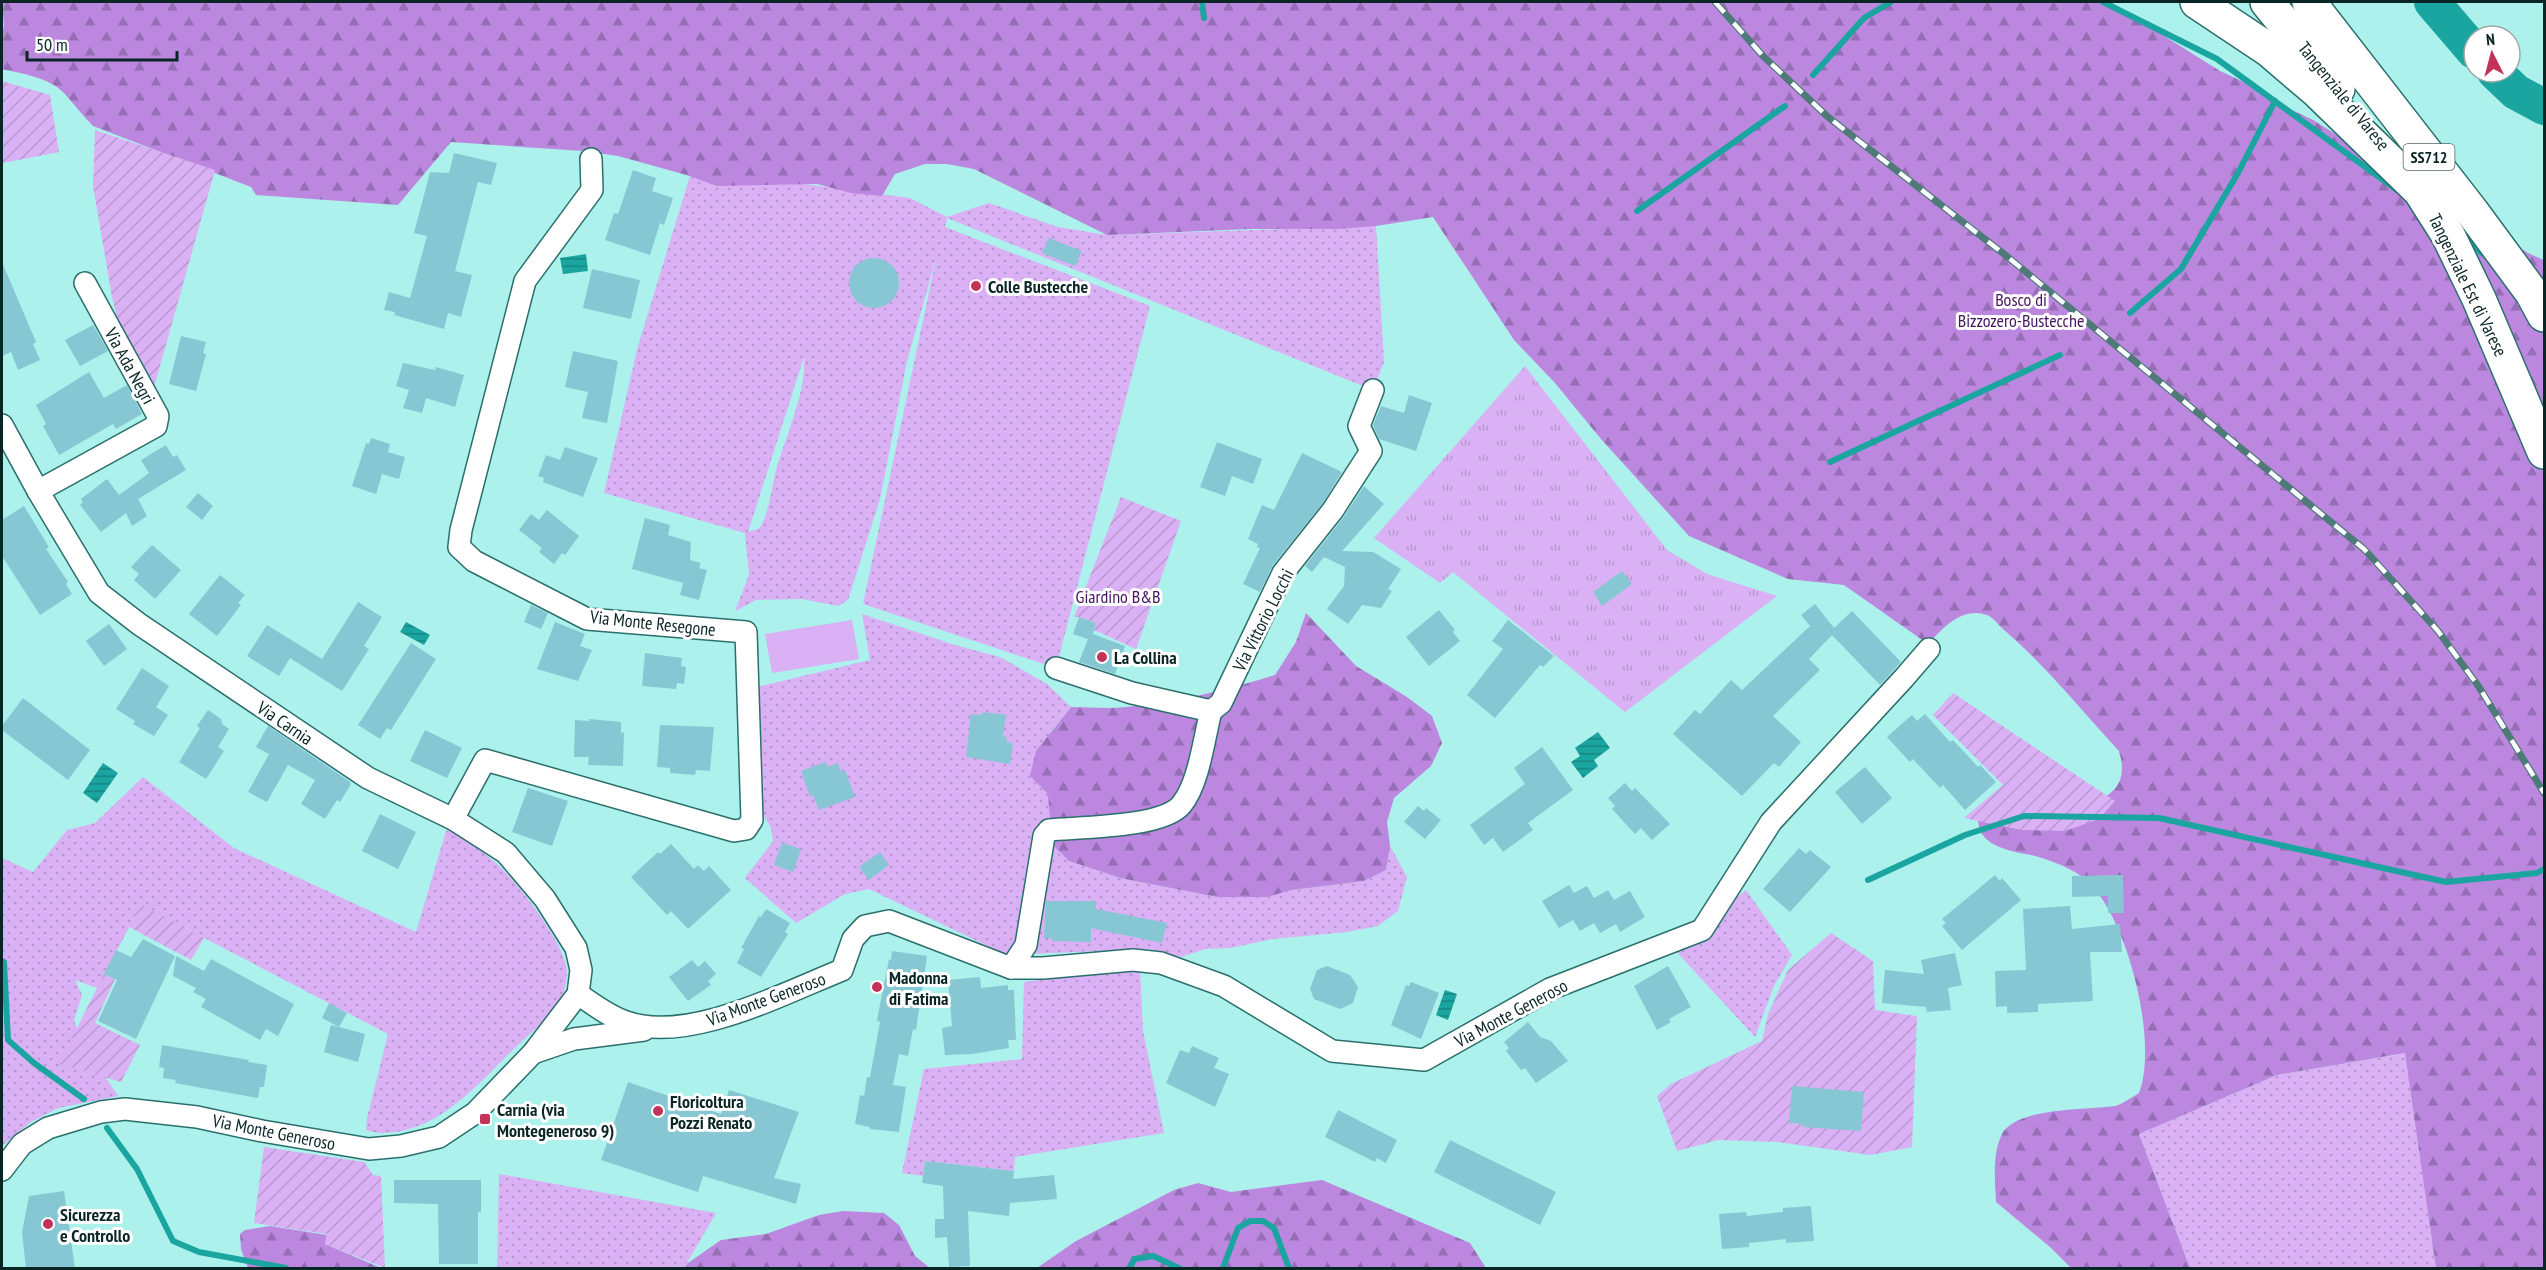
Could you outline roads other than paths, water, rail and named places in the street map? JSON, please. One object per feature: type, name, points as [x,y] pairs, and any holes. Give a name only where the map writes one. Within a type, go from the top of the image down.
[{"type":"highway","name":"Tangenziale Est di Varese","points":[[2197,2],[2269,50],[2317,91],[2420,191],[2448,235],[2544,452]]},
{"type":"highway","name":"Tangenziale di Varese","points":[[2267,2],[2420,191]]},
{"type":"highway","name":"Tangenziale Est di Varese","points":[[2309,2],[2473,213],[2532,293],[2544,315]]},
{"type":"street","name":"Via Monte Resegone","points":[[453,819],[485,760],[734,831],[746,829],[752,820],[746,632],[587,619],[474,561],[459,547],[461,530],[525,281],[592,190],[591,159]]},
{"type":"street","name":"Via Ada Negri","points":[[38,491],[156,426],[158,416],[85,283]]},
{"type":"street","name":"Via Vittorio Locchi","points":[[1211,711],[1221,704],[1283,573],[1334,510],[1371,451],[1359,426],[1373,390]]},
{"type":"street","name":"Via Carnia","points":[[2,425],[38,491],[99,593],[106,600],[138,624],[368,778],[453,819],[506,853],[545,899],[576,948],[581,970],[578,994]]},
{"type":"street","name":"Via Monte Generoso","points":[[533,1053],[574,1039],[697,1024],[733,1013],[842,970],[853,939],[859,932],[865,926],[889,921],[1011,968],[1043,968],[1133,960],[1161,963],[1224,986],[1332,1051],[1424,1060],[1550,989],[1701,930],[1771,822],[1929,649]]},
{"type":"street","points":[[1011,968],[1026,945],[1044,836],[1049,830],[1152,821],[1171,813],[1182,804],[1192,786],[1211,711],[1132,693],[1056,668]]},
{"type":"street","name":"Via Monte Generoso","points":[[2,1170],[22,1144],[48,1128],[101,1112],[125,1109],[197,1117],[262,1131],[369,1149],[401,1146],[439,1137],[475,1113],[533,1053],[578,994],[606,1013],[627,1023],[662,1028]]},
{"type":"water","points":[[586,254],[588,271],[563,274],[560,258]]},
{"type":"water","points":[[406,622],[430,635],[424,645],[400,632]]},
{"type":"water","points":[[1598,732],[1610,748],[1594,760],[1598,766],[1583,778],[1571,762],[1580,756],[1575,748]]},
{"type":"water","points":[[103,763],[118,773],[97,803],[83,793]]},
{"type":"water","points":[[1445,990],[1457,994],[1448,1020],[1436,1015]]},
{"type":"waterway","points":[[1202,2],[1204,18]]},
{"type":"waterway","points":[[1813,75],[1864,18],[1891,2]]},
{"type":"waterway","points":[[2103,2],[2217,59],[2397,190]]},
{"type":"waterway","points":[[2432,2],[2462,37]]},
{"type":"waterway","points":[[2508,84],[2516,92],[2544,107]]},
{"type":"waterway","points":[[2130,313],[2181,269],[2238,173],[2275,101]]},
{"type":"waterway","points":[[1637,211],[1785,106]]},
{"type":"waterway","points":[[2465,240],[2486,256]]},
{"type":"waterway","points":[[1830,462],[2060,355]]},
{"type":"waterway","points":[[1868,880],[1965,835],[2024,816],[2159,818],[2446,882],[2537,873],[2544,869]]},
{"type":"waterway","points":[[2,961],[4,962],[8,1040],[34,1063],[84,1099]]},
{"type":"waterway","points":[[107,1128],[137,1169],[173,1241],[199,1252],[286,1268]]},
{"type":"waterway","points":[[1223,1268],[1238,1228],[1250,1221],[1263,1221],[1274,1228],[1289,1268]]},
{"type":"waterway","points":[[1130,1268],[1134,1259],[1153,1256],[1179,1268]]},
{"type":"railway","points":[[1715,2],[1763,56],[1828,117],[2004,254],[2364,549],[2438,631],[2479,687],[2544,793]]},
{"type":"place","name":"Colle Bustecche","points":[[976,286]]},
{"type":"place","name":"La Collina","points":[[1102,657]]},
{"type":"place","name":"Madonna di Fatima","points":[[877,987]]},
{"type":"place","name":"Floricoltura Pozzi Renato","points":[[658,1111]]},
{"type":"place","name":"Carnia (via Montegeneroso 9)","points":[[485,1119]]},
{"type":"place","name":"Sicurezza e Controllo","points":[[48,1224]]},
{"type":"park label","name":"Bosco di Bizzozero-Bustecche","points":[[2021,309]]},
{"type":"park label","name":"Giardino B&B","points":[[1118,596]]}]
